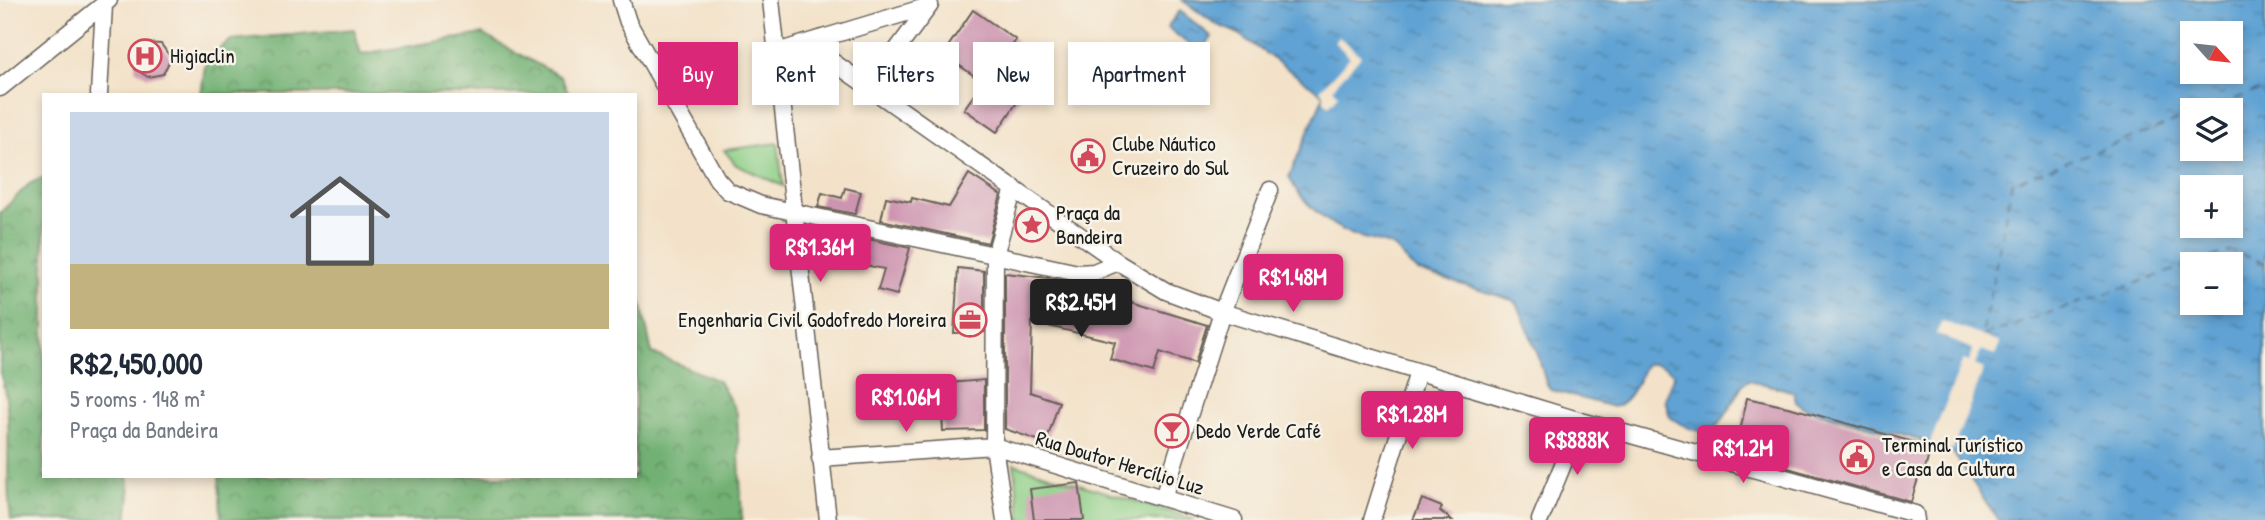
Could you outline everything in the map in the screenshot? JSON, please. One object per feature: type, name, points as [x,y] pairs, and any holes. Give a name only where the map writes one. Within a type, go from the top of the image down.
[{"type":"street","points":[[621,0],[628,22],[717,179],[728,191],[745,199],[794,212],[1078,273],[1094,272],[1118,262]]},
{"type":"street","points":[[771,0],[776,42]]},
{"type":"street","points":[[0,88],[107,2]]},
{"type":"street","points":[[99,93],[107,2]]},
{"type":"street","points":[[809,42],[931,3]]},
{"type":"street","points":[[902,42],[931,3]]},
{"type":"street","points":[[783,105],[828,520]]},
{"type":"street","points":[[897,105],[1118,262],[1166,291],[1222,312],[1418,372],[1915,517]]},
{"type":"street","points":[[1005,520],[994,446],[995,255],[1014,188]]},
{"type":"street","points":[[1163,498],[1222,312],[1270,190]]},
{"type":"street","points":[[1372,520],[1418,372]]},
{"type":"street","points":[[1539,520],[1581,421]]},
{"type":"street","points":[[820,458],[994,446]]},
{"type":"street","name":"Rua Doutor Hercílio Luz","points":[[994,446],[1234,520]]},
{"type":"green space","points":[[354,29],[361,54],[482,34],[561,77],[569,93],[201,93],[206,58],[231,40]]},
{"type":"green space","points":[[778,143],[783,186],[736,165],[724,150]]},
{"type":"green space","points":[[42,178],[42,478],[128,478],[130,496],[127,520],[11,520],[7,409],[0,373],[0,213],[29,184]]},
{"type":"green space","points":[[637,284],[652,353],[719,381],[737,413],[742,520],[221,520],[219,478],[637,478]]},
{"type":"green space","points":[[1014,464],[1196,520],[1021,520]]},
{"type":"water","points":[[1182,0],[2265,0],[2265,520],[1998,520],[1952,451],[1806,409],[1796,402],[1794,393],[1788,390],[1749,380],[1742,385],[1729,410],[1715,427],[1707,431],[1697,431],[1670,417],[1665,400],[1674,374],[1660,365],[1645,365],[1629,396],[1613,407],[1551,390],[1546,383],[1518,305],[1512,300],[1418,271],[1395,248],[1344,231],[1307,203],[1289,177],[1324,95],[1237,33],[1216,24]]},
{"type":"water","points":[[1180,11],[1212,37],[1208,42],[1186,42],[1167,27]]},
{"type":"pier","points":[[1339,37],[1361,56],[1333,88],[1339,95],[1329,106],[1320,90],[1350,57],[1334,42]]},
{"type":"pier","points":[[1942,321],[2000,343],[1995,355],[1981,350],[1975,365],[1984,369],[1952,451],[1930,443],[1963,360],[1969,362],[1973,349],[1936,334]]},
{"type":"building","points":[[973,10],[1016,40],[973,42],[973,75],[959,65],[959,42],[951,42]]},
{"type":"building","points":[[145,43],[161,44],[171,58],[163,74],[148,77],[135,69],[136,53]]},
{"type":"building","points":[[973,96],[973,105],[1015,105],[997,132],[964,109]]},
{"type":"building","points":[[969,174],[1001,195],[988,243],[881,220],[886,197],[911,202],[912,198],[949,207]]},
{"type":"building","points":[[845,188],[861,192],[855,214],[818,207],[822,193],[842,198]]},
{"type":"building","points":[[817,228],[910,248],[897,295],[878,290],[884,269],[855,263],[815,262],[811,237]]},
{"type":"building","points":[[958,268],[984,271],[984,332],[954,333]]},
{"type":"building","points":[[1005,273],[1056,279],[1207,325],[1195,363],[1160,352],[1154,372],[1110,359],[1115,342],[1032,322],[1030,392],[1059,402],[1046,443],[1005,429]]},
{"type":"building","points":[[984,380],[984,430],[943,431],[942,414],[951,414],[949,383]]},
{"type":"building","name":"Terminal Turístico e Casa da Cultura","points":[[1747,398],[1931,447],[1924,473],[1920,472],[1911,502],[1784,467],[1787,457],[1737,446]]},
{"type":"building","points":[[1079,483],[1084,520],[1034,520],[1030,489]]},
{"type":"building","points":[[1422,499],[1442,507],[1440,511],[1452,520],[1413,520]]},
{"type":"ferry route","points":[[2238,98],[2265,88]]},
{"type":"ferry route","points":[[2180,120],[2012,182],[1982,336],[2230,251],[2265,263]]},
{"type":"place","name":"Higiaclin","points":[[145,56]]},
{"type":"place","name":"Clube Náutico Cruzeiro do Sul","points":[[1088,156]]},
{"type":"place","name":"Praça da Bandeira","points":[[1032,225]]},
{"type":"place","name":"Engenharia Civil Godofredo Moreira","points":[[970,320]]},
{"type":"place","name":"Dedo Verde Café","points":[[1172,431]]},
{"type":"place","name":"Terminal Turístico e Casa da Cultura","points":[[1857,457]]}]
